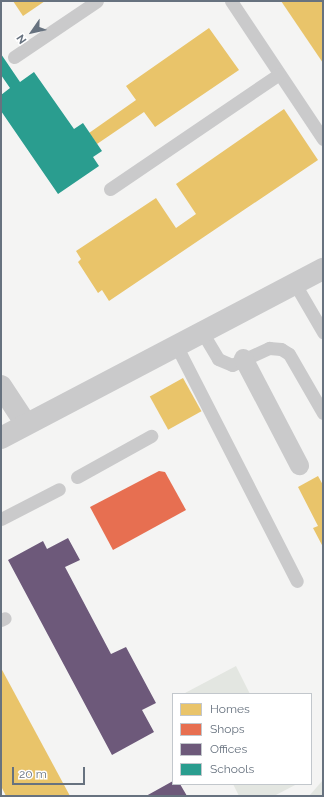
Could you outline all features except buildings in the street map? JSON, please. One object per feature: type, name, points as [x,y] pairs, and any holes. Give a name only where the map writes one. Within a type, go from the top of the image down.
[{"type":"street","points":[[1,438],[323,269]]},
{"type":"street","points":[[243,358],[299,465]]},
{"type":"street","points":[[1,386],[26,424]]},
{"type":"lane","points":[[14,57],[97,1]]},
{"type":"lane","points":[[231,1],[323,139]]},
{"type":"lane","points":[[110,189],[279,74]]},
{"type":"lane","points":[[295,284],[323,332]]},
{"type":"lane","points":[[202,332],[218,359],[232,364],[269,348],[285,351],[323,413]]},
{"type":"lane","points":[[176,345],[297,581]]},
{"type":"lane","points":[[77,477],[151,436]]},
{"type":"lane","points":[[1,519],[59,489]]},
{"type":"shaded area","points":[[236,666],[250,693],[185,693]]},
{"type":"shaded area","points":[[323,780],[323,796],[309,796]]},
{"type":"shaded area","points":[[234,785],[295,785],[274,796],[239,796]]}]
